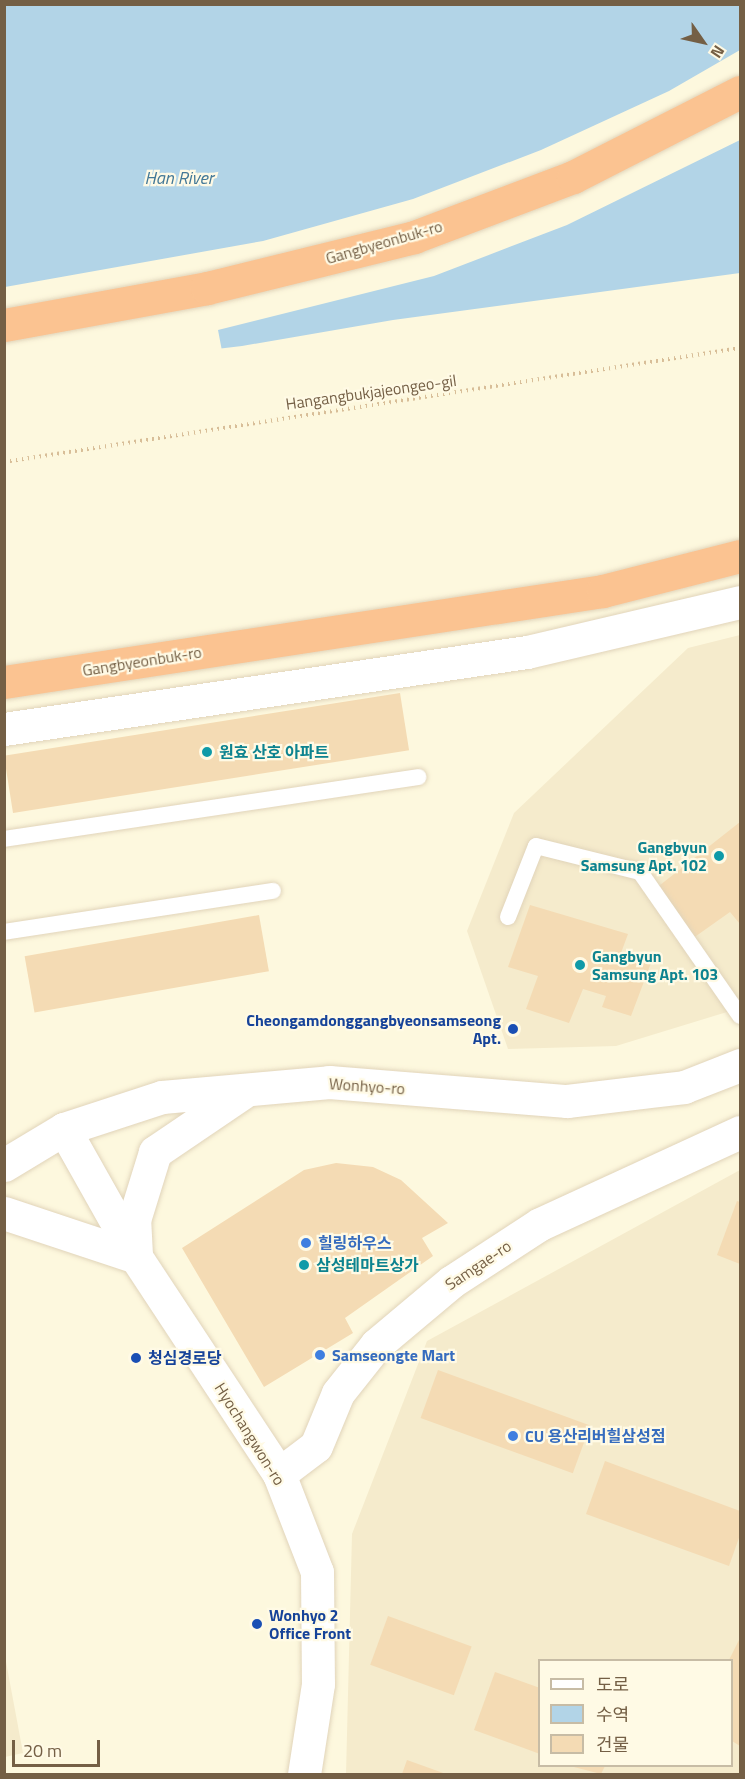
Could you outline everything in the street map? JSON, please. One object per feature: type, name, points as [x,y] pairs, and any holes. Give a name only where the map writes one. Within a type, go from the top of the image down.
[{"type":"highway","name":"Gangbyeonbuk-ro","points":[[4,325],[207,288],[414,237],[573,177],[741,92]]},
{"type":"highway","name":"Gangbyeonbuk-ro","points":[[4,682],[603,591],[741,556]]},
{"type":"street","points":[[4,729],[527,652],[741,602]]},
{"type":"street","name":"Wonhyo-ro","points":[[4,1165],[64,1129],[162,1097],[329,1082],[567,1101],[684,1087],[741,1065]]},
{"type":"street","points":[[4,1213],[136,1257],[134,1220],[155,1152],[251,1088]]},
{"type":"street","name":"Hyochangwon-ro","points":[[64,1129],[136,1257],[279,1474],[317,1572],[318,1684],[304,1774]]},
{"type":"street","name":"Samgae-ro","points":[[279,1474],[316,1446],[338,1393],[376,1345],[451,1282],[540,1224],[741,1132]]},
{"type":"lane","points":[[4,838],[418,777]]},
{"type":"lane","points":[[508,917],[536,846],[640,872],[741,1016]]},
{"type":"lane","points":[[4,932],[273,891]]},
{"type":"path","name":"Hangangbukjajeongeo-gil","points":[[4,462],[741,348]]},
{"type":"shaded area","points":[[740,635],[740,1008],[616,1046],[508,1049],[467,931],[514,813],[688,648]]},
{"type":"shaded area","points":[[740,1170],[740,1774],[346,1774],[352,1534],[427,1341]]},
{"type":"shaded area","points":[[4,1651],[23,1753],[5,1757],[4,1757]]},
{"type":"water","name":"Han River","points":[[5,5],[740,5],[740,273],[393,320],[242,346],[5,374]]},
{"type":"pier","points":[[740,50],[740,140],[567,225],[434,276],[218,330],[222,351],[4,377],[5,287],[263,241],[413,199],[541,150],[669,91]]},
{"type":"building","name":"원효 산호 아파트","points":[[400,693],[409,750],[13,813],[4,756]]},
{"type":"building","name":"Gangbyun Samsung Apt. 102","points":[[740,822],[740,924],[730,912],[689,941],[655,889]]},
{"type":"building","name":"Gangbyun Samsung Apt. 103","points":[[530,905],[628,934],[621,953],[651,963],[631,1016],[602,1007],[606,996],[583,989],[569,1023],[526,1009],[538,976],[508,967]]},
{"type":"building","points":[[259,915],[269,971],[35,1012],[25,956]]},
{"type":"building","name":"삼성테마트상가","points":[[336,1163],[373,1167],[401,1180],[448,1223],[422,1238],[433,1256],[345,1318],[353,1333],[264,1387],[182,1248],[304,1170]]},
{"type":"building","points":[[737,1201],[740,1202],[740,1264],[717,1255]]},
{"type":"building","points":[[438,1370],[590,1425],[573,1473],[421,1418]]},
{"type":"building","points":[[605,1461],[740,1511],[740,1535],[729,1566],[586,1514]]},
{"type":"building","points":[[388,1616],[472,1646],[454,1695],[370,1665]]},
{"type":"building","points":[[740,1638],[740,1746],[733,1742],[733,1659],[730,1659]]},
{"type":"building","points":[[495,1672],[538,1687],[538,1753],[474,1730]]},
{"type":"building","points":[[407,1760],[446,1774],[402,1774]]},
{"type":"building","points":[[574,1767],[604,1767],[601,1774]]},
{"type":"place","name":"원효 산호 아파트","points":[[207,752]]},
{"type":"place","name":"Gangbyun Samsung Apt. 102","points":[[719,856]]},
{"type":"place","name":"Gangbyun Samsung Apt. 103","points":[[580,965]]},
{"type":"place","name":"Cheongamdonggangbyeonsamseong Apt.","points":[[513,1029]]},
{"type":"place","name":"힐링하우스","points":[[306,1243]]},
{"type":"place","name":"삼성테마트상가","points":[[304,1265]]},
{"type":"place","name":"Samseongte Mart","points":[[320,1355]]},
{"type":"place","name":"청심경로당","points":[[136,1358]]},
{"type":"place","name":"CU 용산리버힐삼성점","points":[[513,1436]]},
{"type":"place","name":"Wonhyo 2 Office Front","points":[[257,1624]]}]
